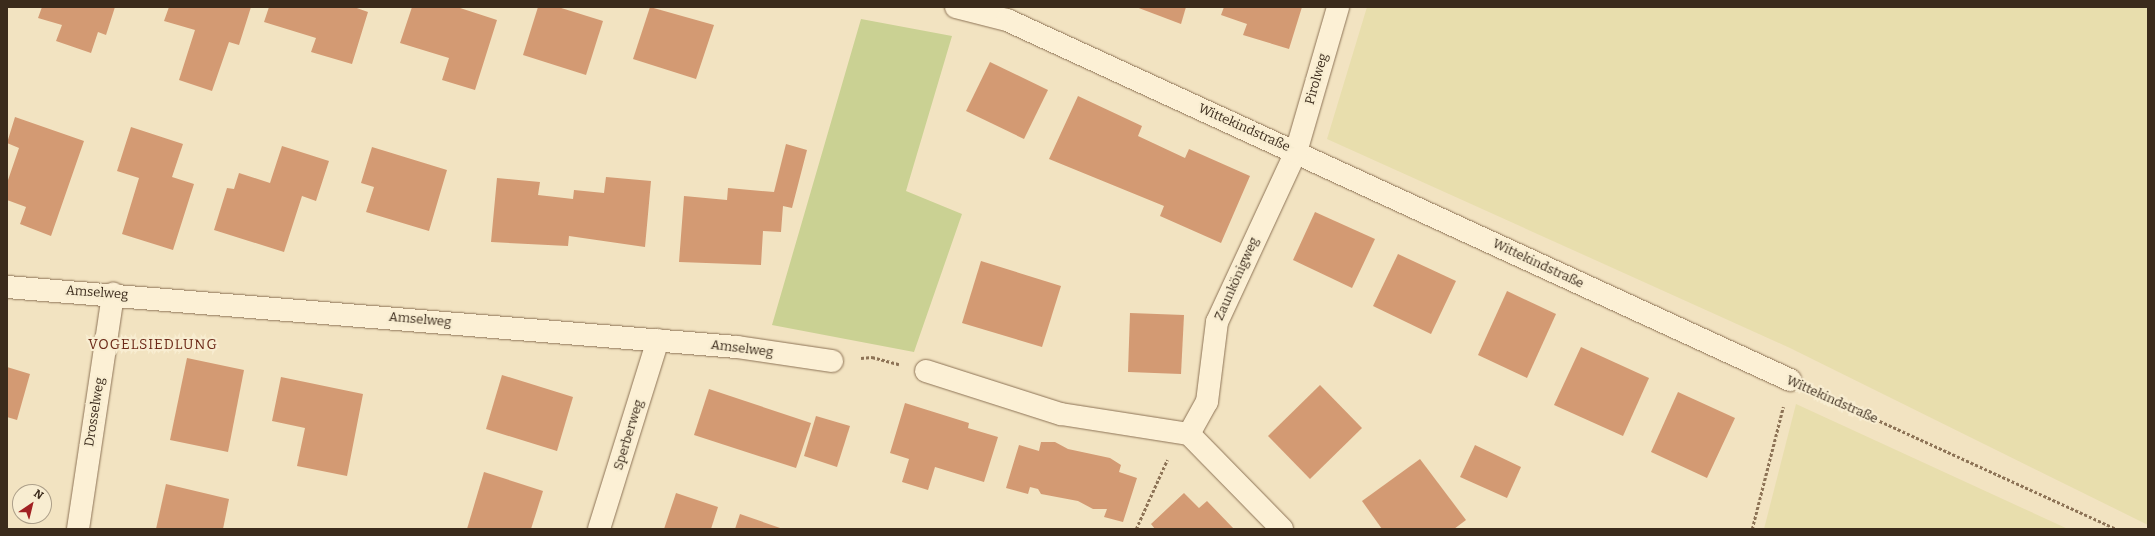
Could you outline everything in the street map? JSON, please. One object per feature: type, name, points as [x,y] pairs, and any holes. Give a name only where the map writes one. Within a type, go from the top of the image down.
[{"type":"street","name":"Wittekindstraße","points":[[956,7],[1007,20],[1790,380]]},
{"type":"street","name":"Pirolweg","points":[[1296,152],[1338,7]]},
{"type":"street","name":"Zaunkönigweg","points":[[1189,434],[1207,402],[1217,322],[1296,152]]},
{"type":"street","name":"Amselweg","points":[[7,287],[113,294],[737,347],[832,361]]},
{"type":"street","name":"Drosselweg","points":[[78,529],[113,294]]},
{"type":"street","name":"Sperberweg","points":[[599,529],[658,340]]},
{"type":"street","points":[[926,371],[1061,414],[1189,434],[1282,529]]},
{"type":"path","points":[[832,361],[872,357],[926,371]]},
{"type":"path","points":[[1752,529],[1790,380]]},
{"type":"path","name":"Wittekindstraße","points":[[1790,380],[2117,529]]},
{"type":"path","points":[[1136,529],[1175,444],[1189,434]]},
{"type":"shaded area","points":[[1367,7],[2148,7],[2148,525],[1790,348],[1327,139]]},
{"type":"shaded area","points":[[1796,404],[2068,529],[1764,529]]},
{"type":"green space","points":[[861,19],[952,36],[906,191],[962,214],[914,352],[772,325]]},
{"type":"building","points":[[42,7],[115,7],[106,35],[98,32],[91,53],[56,41],[62,25],[38,18]]},
{"type":"building","points":[[169,7],[251,7],[239,45],[229,42],[212,91],[179,80],[195,30],[164,21]]},
{"type":"building","points":[[269,7],[354,7],[368,12],[352,64],[311,52],[316,38],[264,22]]},
{"type":"building","points":[[412,7],[457,7],[497,20],[475,90],[442,80],[449,58],[400,43]]},
{"type":"building","points":[[538,7],[558,7],[603,21],[586,75],[523,55]]},
{"type":"building","points":[[650,7],[714,25],[696,79],[633,59]]},
{"type":"building","points":[[1136,7],[1186,7],[1181,24]]},
{"type":"building","points":[[1224,7],[1302,7],[1289,49],[1243,35],[1247,24],[1221,15]]},
{"type":"building","points":[[990,62],[1048,90],[1024,139],[966,111]]},
{"type":"building","points":[[1078,96],[1142,126],[1138,136],[1185,158],[1189,149],[1250,176],[1221,243],[1160,216],[1164,206],[1049,159]]},
{"type":"building","points":[[15,117],[84,141],[51,236],[20,224],[26,207],[7,200],[7,183],[19,148],[7,143]]},
{"type":"building","points":[[131,127],[183,144],[172,177],[194,184],[173,250],[122,234],[139,178],[117,171]]},
{"type":"building","points":[[786,144],[807,150],[792,208],[783,206],[781,232],[763,231],[761,265],[679,262],[684,196],[727,200],[728,188],[774,192]]},
{"type":"building","points":[[282,146],[329,161],[316,201],[302,196],[284,252],[214,230],[227,188],[234,189],[239,173],[270,183]]},
{"type":"building","points":[[372,147],[447,170],[429,231],[366,212],[374,187],[361,183]]},
{"type":"building","points":[[606,177],[651,181],[645,247],[569,236],[568,246],[491,242],[497,178],[540,182],[538,195],[573,199],[574,190],[604,193]]},
{"type":"building","points":[[1315,212],[1375,239],[1352,288],[1293,260]]},
{"type":"building","points":[[1398,254],[1456,281],[1431,334],[1373,306]]},
{"type":"building","points":[[981,261],[1061,286],[1042,347],[962,323]]},
{"type":"building","points":[[1507,291],[1556,314],[1527,378],[1478,355]]},
{"type":"building","points":[[1130,313],[1184,315],[1181,374],[1128,372]]},
{"type":"building","points":[[1581,347],[1649,378],[1623,436],[1554,405]]},
{"type":"building","points":[[187,358],[244,370],[228,452],[170,440]]},
{"type":"building","points":[[7,367],[30,374],[17,420],[7,417]]},
{"type":"building","points":[[502,375],[573,397],[557,451],[486,429]]},
{"type":"building","points":[[281,377],[363,394],[347,476],[297,466],[305,428],[272,421]]},
{"type":"building","points":[[1320,385],[1362,428],[1310,479],[1268,436]]},
{"type":"building","points":[[709,389],[811,423],[796,468],[694,435]]},
{"type":"building","points":[[1678,392],[1735,418],[1707,478],[1651,452]]},
{"type":"building","points":[[905,403],[969,423],[968,428],[998,437],[984,482],[935,467],[928,490],[902,482],[909,459],[890,453]]},
{"type":"building","points":[[816,416],[850,426],[837,467],[804,456]]},
{"type":"building","points":[[1041,442],[1055,442],[1068,449],[1110,458],[1121,465],[1119,472],[1137,478],[1123,522],[1104,517],[1107,509],[1093,509],[1078,501],[1041,494],[1038,489],[1030,487],[1028,494],[1006,488],[1019,445],[1039,451]]},
{"type":"building","points":[[1475,445],[1521,467],[1507,498],[1460,477]]},
{"type":"building","points":[[1420,459],[1466,520],[1454,529],[1382,529],[1362,501]]},
{"type":"building","points":[[484,472],[543,491],[531,529],[467,529]]},
{"type":"building","points":[[166,484],[229,499],[223,529],[156,529]]},
{"type":"building","points":[[676,493],[718,507],[711,529],[664,529]]},
{"type":"building","points":[[1184,493],[1199,508],[1207,501],[1234,529],[1155,529],[1151,524]]},
{"type":"building","points":[[740,514],[783,529],[735,529]]},
{"type":"district","name":"VOGELSIEDLUNG","points":[[153,345]]}]
